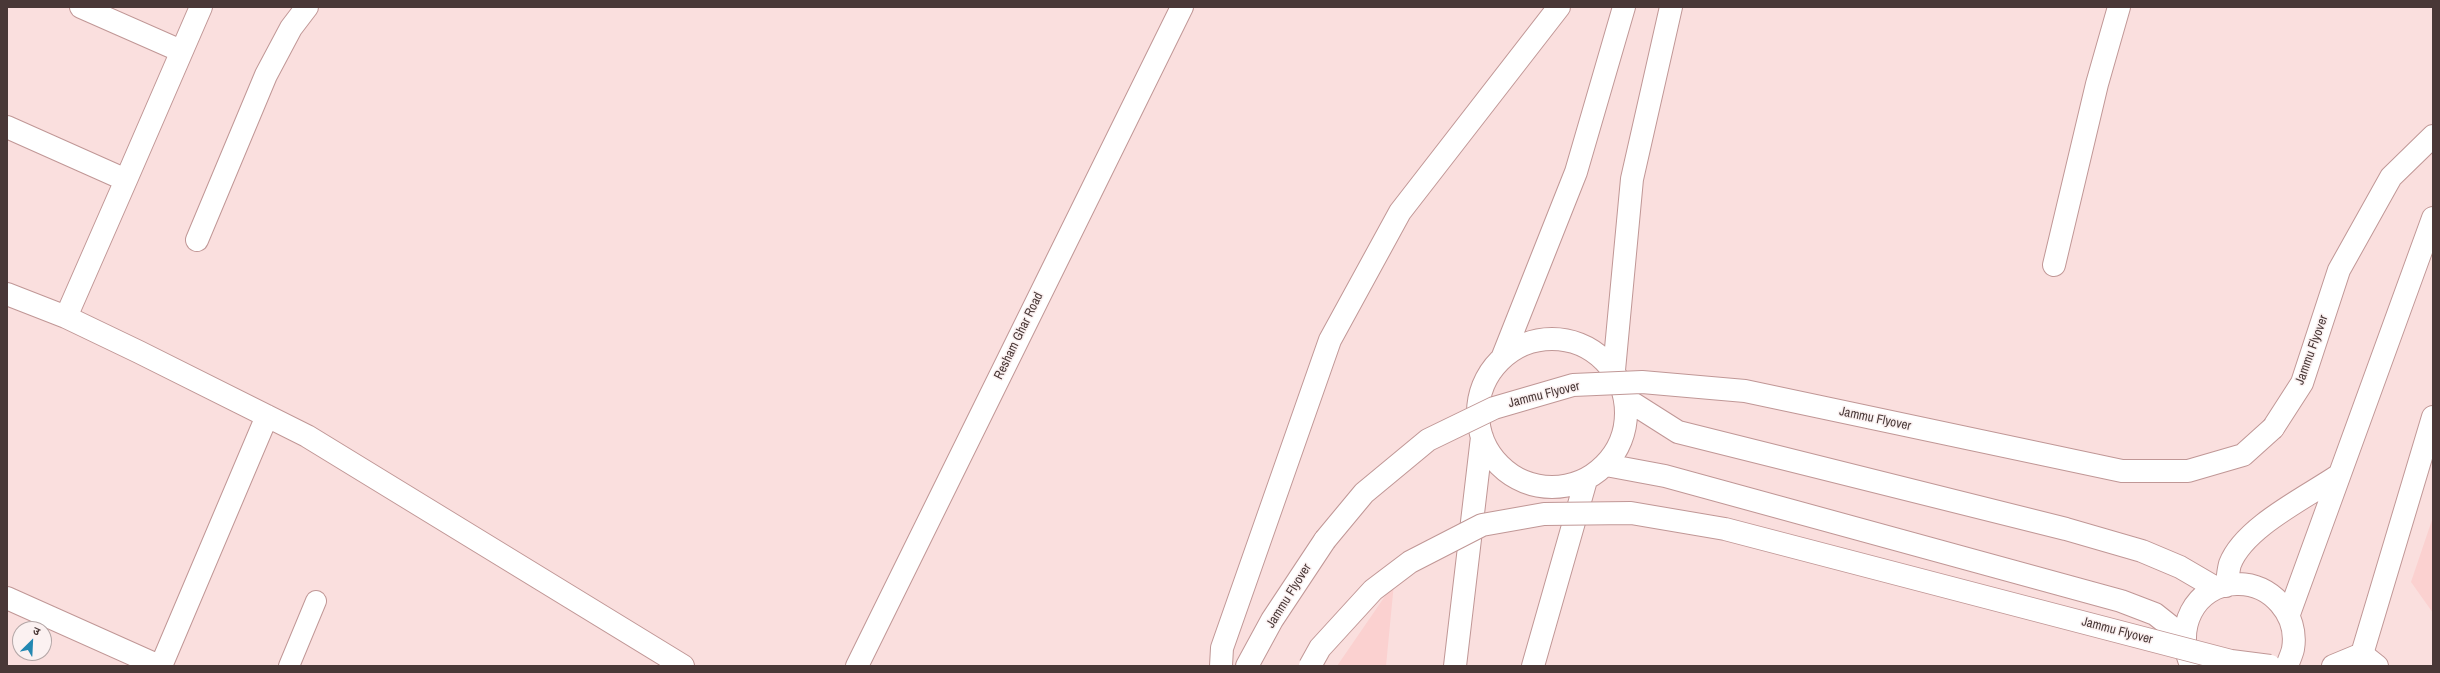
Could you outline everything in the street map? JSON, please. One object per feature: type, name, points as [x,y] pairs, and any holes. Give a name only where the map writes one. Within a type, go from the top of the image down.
[{"type":"main road","points":[[81,7],[181,51]]},
{"type":"main road","points":[[66,317],[201,7]]},
{"type":"main road","points":[[196,240],[266,75],[291,28],[308,7]]},
{"type":"main road","name":"Resham Ghar Road","points":[[857,666],[1182,7]]},
{"type":"main road","points":[[1221,666],[1222,648],[1330,340],[1400,212],[1559,7]]},
{"type":"main road","points":[[1455,666],[1482,437],[1478,416],[1480,393],[1489,373],[1503,356],[1576,172],[1624,7]]},
{"type":"main road","points":[[1614,370],[1632,179],[1671,7]]},
{"type":"main road","points":[[2054,266],[2097,84],[2119,7]]},
{"type":"main road","points":[[7,127],[126,180]]},
{"type":"main road","name":"Jammu Flyover","points":[[1247,666],[1272,620],[1325,540],[1364,492],[1428,440],[1494,408],[1573,385],[1642,382],[1745,391],[2122,471],[2188,471],[2243,455],[2274,428],[2302,383],[2339,270],[2391,177],[2433,136]]},
{"type":"main road","points":[[2289,614],[2433,218]]},
{"type":"main road","points":[[7,294],[66,317],[307,436],[683,666]]},
{"type":"main road","points":[[1482,437],[1494,459],[1513,476],[1537,486],[1562,487],[1586,480],[1606,465],[1620,445],[1627,423],[1626,399],[1621,384],[1614,370],[1596,353],[1574,342],[1549,339],[1525,344],[1503,356]]},
{"type":"main road","points":[[1626,399],[1678,432],[2066,529],[2142,551],[2221,587]]},
{"type":"main road","points":[[7,598],[160,666],[266,416]]},
{"type":"main road","points":[[2333,666],[2370,660],[2433,417]]},
{"type":"main road","points":[[1606,465],[1665,476],[2114,599],[2155,614],[2184,637]]},
{"type":"main road","points":[[2221,587],[2230,564],[2244,543],[2256,530],[2339,475]]},
{"type":"main road","points":[[1533,666],[1586,480]]},
{"type":"main road","name":"Jammu Flyover","points":[[1310,666],[1320,648],[1373,590],[1410,562],[1482,525],[1544,514],[1631,512],[1725,529],[2231,661],[2270,666]]},
{"type":"main road","points":[[2192,666],[2186,655],[2184,637],[2188,617],[2199,600],[2221,587],[2237,584],[2258,587],[2276,598],[2289,614],[2294,631],[2293,643],[2287,666]]},
{"type":"lane","points":[[289,666],[316,601]]},
{"type":"shaded area","points":[[2433,517],[2433,613],[2411,582]]},
{"type":"shaded area","points":[[1394,583],[1386,666],[1337,666]]}]
